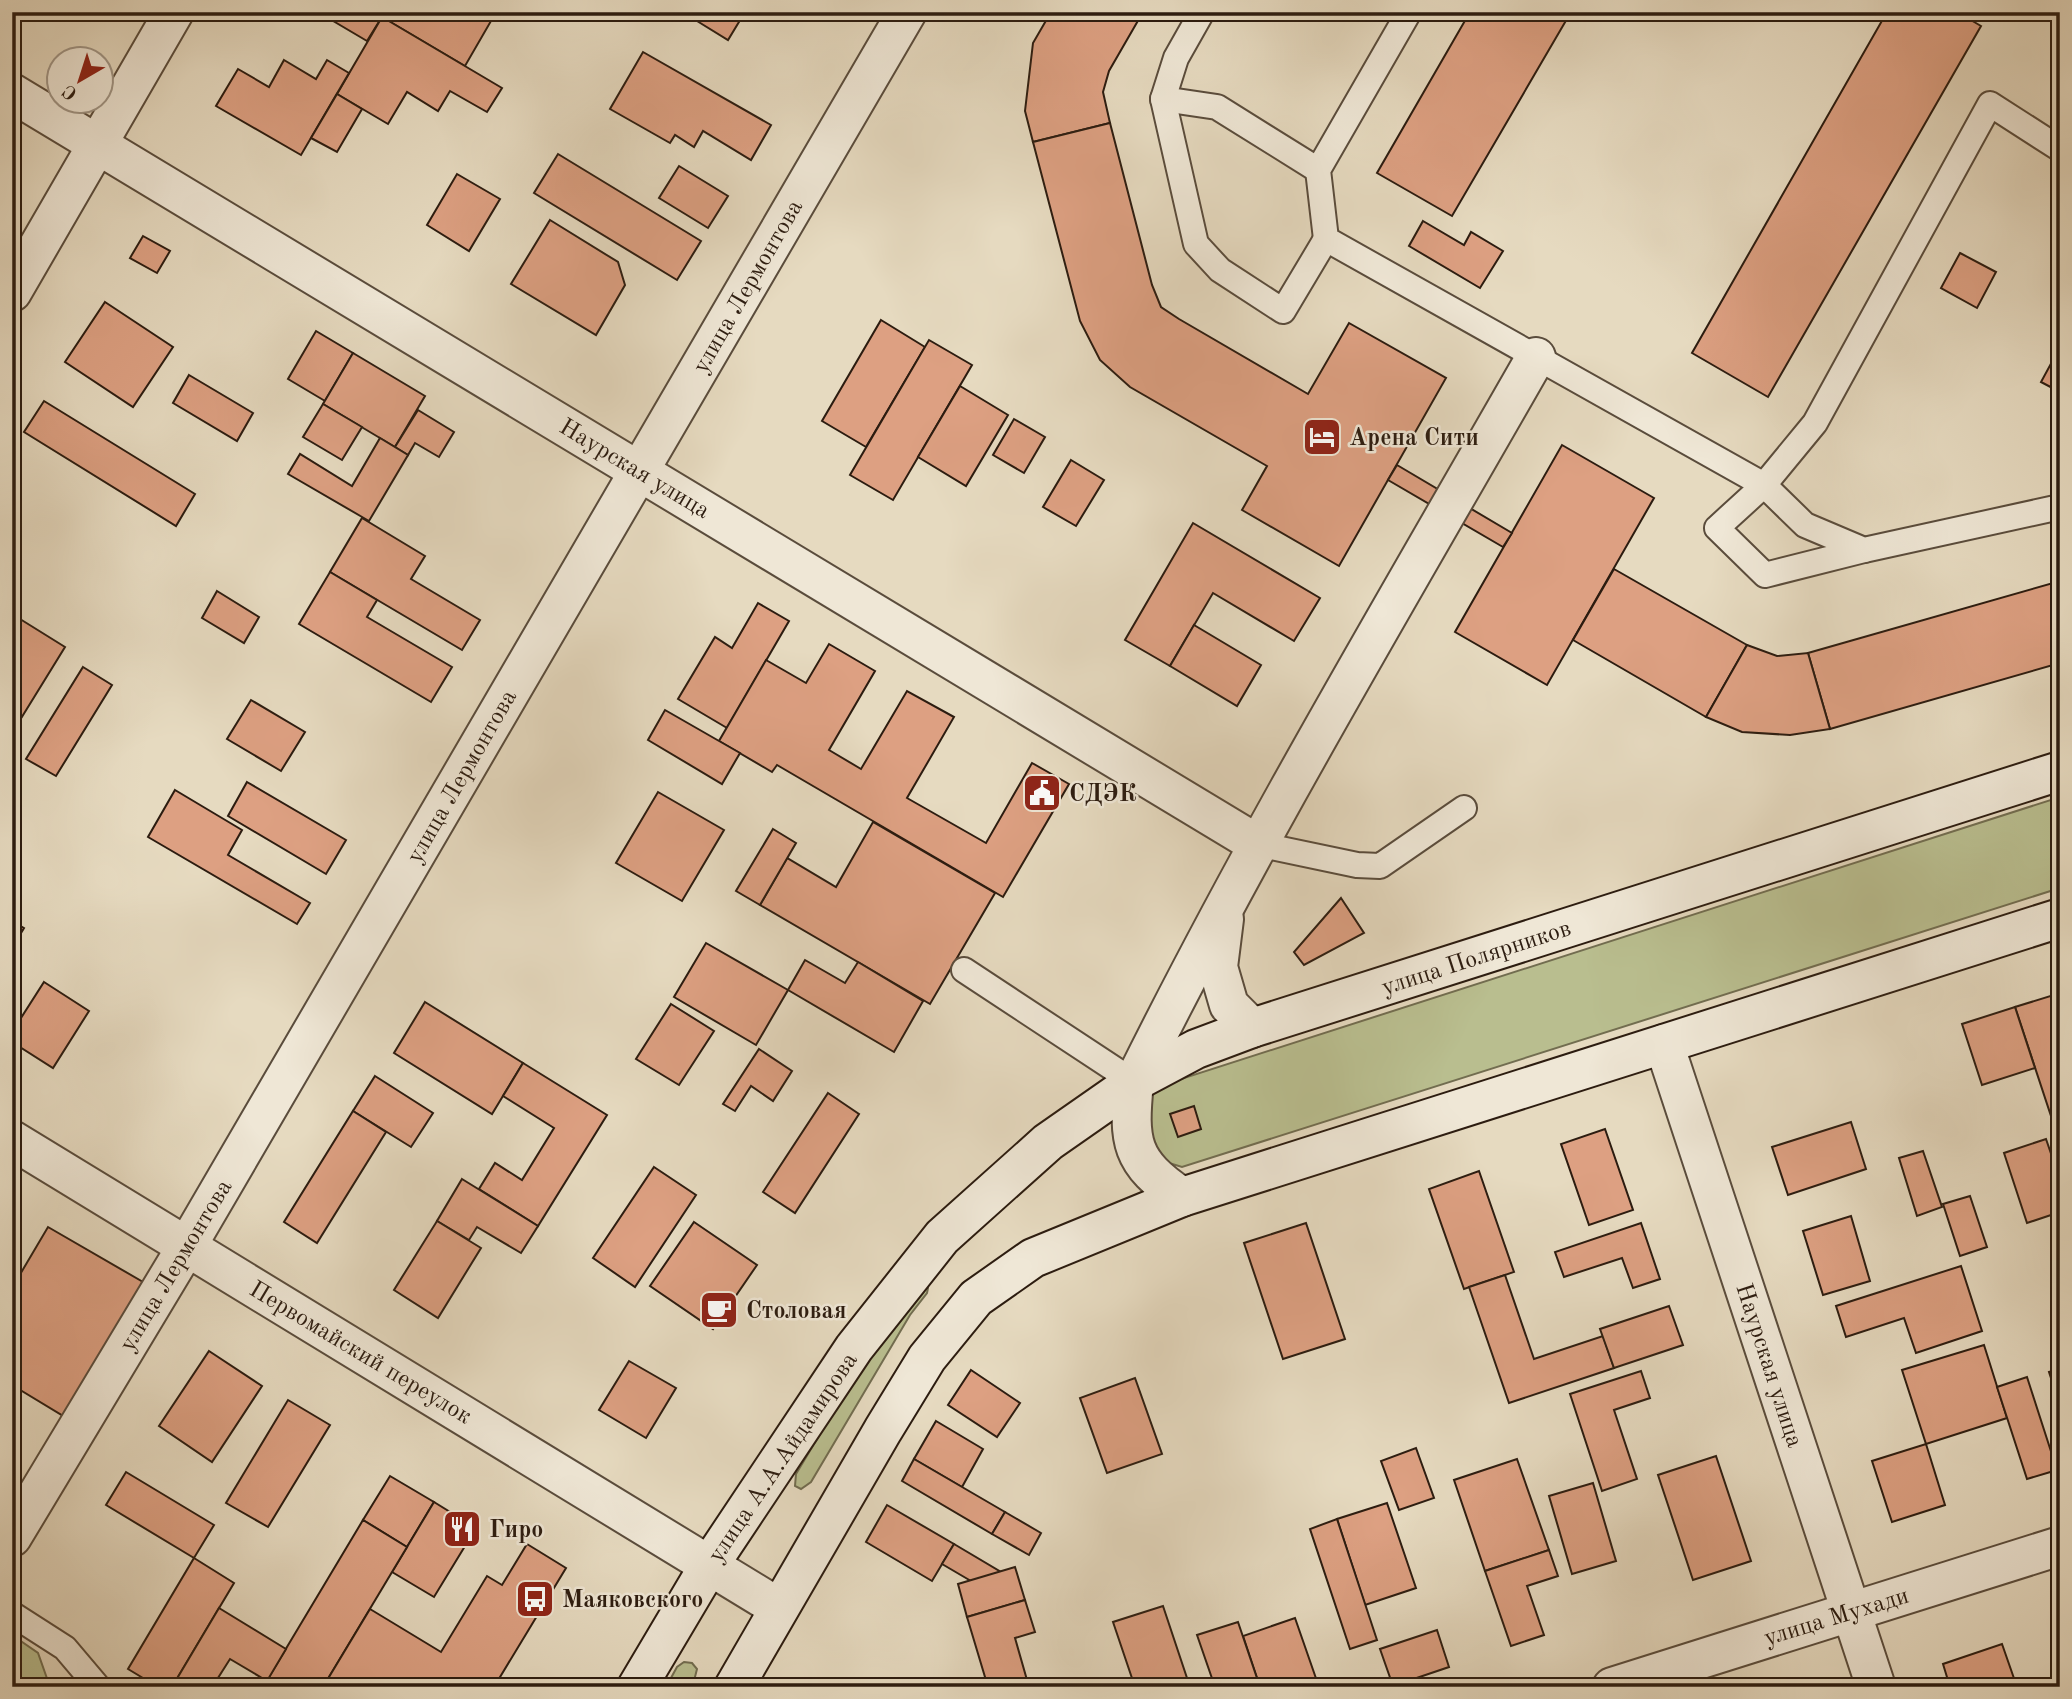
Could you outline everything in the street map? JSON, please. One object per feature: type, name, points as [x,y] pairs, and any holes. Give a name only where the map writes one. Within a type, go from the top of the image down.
[{"type":"street","points":[[12,292],[174,12]]},
{"type":"street","name":"улица Лермонтова","points":[[12,1537],[187,1246],[907,12]]},
{"type":"street","name":"Наурская улица","points":[[12,93],[1257,844]]},
{"type":"street","points":[[1182,1197],[1161,1183],[1139,1158],[1132,1132],[1134,1082],[1257,844],[1536,357]]},
{"type":"street","name":"улица Полярников","points":[[942,1237],[1048,1142],[1134,1082],[1196,1049],[1252,1028],[2060,771]]},
{"type":"street","points":[[1226,901],[1218,967],[1229,1005],[1252,1028]]},
{"type":"street","points":[[734,1687],[927,1359],[976,1298],[1033,1258],[1182,1197],[2060,918]]},
{"type":"street","name":"Наурская улица","points":[[1664,1044],[1876,1687]]},
{"type":"street","name":"Первомайский переулок","points":[[12,1140],[779,1608]]},
{"type":"street","name":"улица А.А.Айдамирова","points":[[637,1687],[710,1564],[854,1348],[942,1237]]},
{"type":"street","name":"улица Мухади","points":[[1612,1687],[2060,1546]]},
{"type":"lane","points":[[1202,12],[1175,58],[1163,99],[1195,244],[1220,270],[1283,311],[1326,239],[1318,170],[1409,12]]},
{"type":"lane","points":[[1163,99],[1217,107],[1318,170]]},
{"type":"lane","points":[[2060,149],[1990,104],[1815,422],[1764,485],[1717,528],[1765,575],[1864,550],[2060,507]]},
{"type":"lane","points":[[1326,239],[1764,485],[1805,525],[1864,550]]},
{"type":"lane","points":[[1257,844],[1357,865],[1380,866],[1464,808]]},
{"type":"lane","points":[[964,970],[1134,1082]]},
{"type":"lane","points":[[12,1614],[65,1648],[98,1687]]},
{"type":"green space","points":[[2060,797],[2060,888],[1182,1167],[1169,1163],[1157,1153],[1144,1114],[1147,1100],[1156,1087]]},
{"type":"green space","points":[[927,1287],[927,1293],[910,1315],[811,1482],[801,1489],[795,1486],[796,1474],[859,1369]]},
{"type":"green space","points":[[12,1635],[38,1653],[50,1687],[12,1687]]},
{"type":"green space","points":[[684,1662],[692,1663],[697,1669],[690,1687],[666,1687],[677,1667]]},
{"type":"building","points":[[318,12],[385,12],[367,41]]},
{"type":"building","points":[[385,12],[478,12],[477,14],[491,21],[465,66],[382,17]]},
{"type":"building","points":[[702,12],[745,12],[728,40],[697,21]]},
{"type":"building","points":[[1051,12],[1143,12],[1109,71],[1103,92],[1110,123],[1033,142],[1025,111],[1033,43]]},
{"type":"building","points":[[1470,12],[1571,12],[1452,216],[1377,173]]},
{"type":"building","points":[[1887,12],[1957,12],[1981,26],[1768,397],[1692,353]]},
{"type":"building","points":[[382,17],[502,88],[487,112],[450,91],[438,111],[407,92],[388,124],[337,94]]},
{"type":"building","points":[[643,52],[771,125],[751,160],[703,131],[694,147],[675,135],[670,143],[610,109]]},
{"type":"building","points":[[284,60],[316,79],[327,60],[349,73],[301,155],[216,106],[238,69],[269,87]]},
{"type":"building","points":[[337,94],[362,109],[337,152],[311,138]]},
{"type":"building","points":[[1110,123],[1152,285],[1161,307],[1308,394],[1349,323],[1446,378],[1339,566],[1242,510],[1267,466],[1130,387],[1100,360],[1080,321],[1033,142]]},
{"type":"building","points":[[558,154],[701,241],[677,280],[534,193]]},
{"type":"building","points":[[679,166],[728,196],[708,228],[659,198]]},
{"type":"building","points":[[457,174],[500,199],[469,251],[427,225]]},
{"type":"building","points":[[550,220],[618,262],[625,285],[596,335],[511,284]]},
{"type":"building","points":[[1423,221],[1464,245],[1471,232],[1503,251],[1480,288],[1409,246]]},
{"type":"building","points":[[143,236],[170,251],[157,273],[130,258]]},
{"type":"building","points":[[1960,253],[1996,272],[1977,308],[1941,288]]},
{"type":"building","points":[[105,302],[173,347],[133,407],[65,362]]},
{"type":"building","points":[[881,320],[925,347],[866,447],[822,421]]},
{"type":"building","points":[[316,331],[353,353],[325,401],[288,379]]},
{"type":"building","points":[[929,340],[972,365],[893,500],[850,475]]},
{"type":"building","points":[[2060,347],[2060,392],[2041,382]]},
{"type":"building","points":[[353,353],[425,396],[395,447],[323,404]]},
{"type":"building","points":[[189,375],[253,413],[237,441],[173,403]]},
{"type":"building","points":[[960,386],[1008,415],[966,486],[918,457]]},
{"type":"building","points":[[44,401],[195,494],[176,526],[24,432]]},
{"type":"building","points":[[323,404],[362,427],[342,460],[303,437]]},
{"type":"building","points":[[418,410],[454,432],[439,457],[415,443],[408,455],[395,447]]},
{"type":"building","points":[[1014,419],[1045,437],[1024,473],[993,455]]},
{"type":"building","points":[[380,438],[408,455],[369,521],[288,474],[300,454],[352,486]]},
{"type":"building","points":[[1562,445],[1654,498],[1547,685],[1455,632]]},
{"type":"building","points":[[1071,460],[1104,480],[1076,526],[1043,507]]},
{"type":"building","points":[[1397,465],[1512,533],[1503,547],[1388,480]]},
{"type":"building","points":[[362,518],[425,556],[411,579],[480,620],[462,650],[330,572]]},
{"type":"building","points":[[1193,523],[1320,598],[1294,641],[1213,593],[1170,666],[1125,640]]},
{"type":"building","points":[[1614,569],[1747,645],[1706,717],[1573,640]]},
{"type":"building","points":[[330,572],[377,600],[367,617],[452,667],[431,702],[299,624]]},
{"type":"building","points":[[2060,581],[2060,663],[1830,729],[1808,653]]},
{"type":"building","points":[[217,591],[259,617],[244,643],[202,618]]},
{"type":"building","points":[[758,603],[789,621],[727,728],[678,699],[715,637],[732,648]]},
{"type":"building","points":[[12,614],[65,647],[12,733]]},
{"type":"building","points":[[1194,625],[1261,665],[1237,706],[1170,666]]},
{"type":"building","points":[[829,644],[875,671],[829,750],[861,769],[907,691],[954,717],[907,798],[986,843],[1032,763],[1069,784],[1003,897],[777,765],[772,772],[719,741],[766,660],[806,683]]},
{"type":"building","points":[[1747,645],[1777,656],[1808,653],[1830,729],[1790,735],[1742,732],[1706,717]]},
{"type":"building","points":[[83,667],[112,685],[56,776],[26,759]]},
{"type":"building","points":[[251,700],[305,732],[281,771],[227,739]]},
{"type":"building","points":[[665,710],[740,753],[722,784],[648,740]]},
{"type":"building","points":[[247,782],[346,840],[326,874],[228,816]]},
{"type":"building","points":[[175,790],[242,830],[228,855],[310,903],[297,924],[148,837]]},
{"type":"building","points":[[658,792],[724,830],[682,901],[616,863]]},
{"type":"building","points":[[873,822],[995,893],[930,1004],[760,905],[787,858],[836,887]]},
{"type":"building","points":[[773,829],[796,843],[760,905],[736,891]]},
{"type":"building","points":[[1341,898],[1364,933],[1304,965],[1294,952]]},
{"type":"building","points":[[12,921],[24,928],[12,948]]},
{"type":"building","points":[[706,943],[788,990],[756,1045],[674,997]]},
{"type":"building","points":[[805,960],[845,983],[858,962],[923,1001],[894,1052],[788,990]]},
{"type":"building","points":[[44,982],[89,1011],[53,1068],[12,1042],[12,1032]]},
{"type":"building","points":[[2060,993],[2060,1117],[2052,1119],[2015,1007]]},
{"type":"building","points":[[425,1002],[523,1063],[492,1114],[394,1053]]},
{"type":"building","points":[[671,1004],[714,1031],[679,1085],[636,1059]]},
{"type":"building","points":[[2015,1007],[2035,1068],[1982,1085],[1962,1024]]},
{"type":"building","points":[[759,1049],[792,1071],[773,1101],[751,1086],[735,1111],[723,1104]]},
{"type":"building","points":[[523,1063],[607,1115],[538,1226],[479,1189],[495,1163],[522,1180],[554,1128],[503,1096]]},
{"type":"building","points":[[375,1076],[433,1113],[411,1147],[353,1111]]},
{"type":"building","points":[[828,1093],[859,1114],[795,1213],[763,1192]]},
{"type":"building","points":[[1194,1106],[1201,1129],[1178,1137],[1170,1114]]},
{"type":"building","points":[[353,1111],[386,1132],[317,1243],[284,1222]]},
{"type":"building","points":[[1851,1122],[1866,1169],[1788,1195],[1772,1147]]},
{"type":"building","points":[[1605,1129],[1633,1210],[1589,1225],[1561,1144]]},
{"type":"building","points":[[2046,1139],[2060,1180],[2060,1212],[2027,1223],[2004,1153]]},
{"type":"building","points":[[1923,1151],[1942,1207],[1917,1216],[1899,1158]]},
{"type":"building","points":[[654,1167],[696,1195],[635,1287],[593,1258]]},
{"type":"building","points":[[1479,1171],[1514,1272],[1464,1289],[1429,1189]]},
{"type":"building","points":[[462,1179],[538,1226],[521,1253],[477,1227],[469,1240],[437,1221]]},
{"type":"building","points":[[1970,1196],[1987,1247],[1960,1256],[1943,1204]]},
{"type":"building","points":[[1851,1216],[1870,1281],[1823,1295],[1803,1231]]},
{"type":"building","points":[[437,1221],[481,1248],[438,1318],[394,1290]]},
{"type":"building","points":[[694,1222],[757,1265],[713,1329],[650,1286]]},
{"type":"building","points":[[1306,1223],[1345,1339],[1283,1359],[1244,1243]]},
{"type":"building","points":[[1641,1223],[1660,1279],[1633,1288],[1622,1258],[1564,1277],[1555,1252]]},
{"type":"building","points":[[48,1227],[150,1286],[70,1420],[12,1385],[12,1288]]},
{"type":"building","points":[[1961,1266],[1982,1331],[1916,1353],[1904,1318],[1846,1337],[1836,1306]]},
{"type":"building","points":[[1505,1275],[1534,1359],[1603,1336],[1614,1368],[1509,1403],[1469,1287]]},
{"type":"building","points":[[1669,1306],[1683,1345],[1614,1368],[1600,1329]]},
{"type":"building","points":[[1984,1345],[2007,1418],[1926,1444],[1902,1370]]},
{"type":"building","points":[[209,1351],[262,1386],[212,1462],[159,1426]]},
{"type":"building","points":[[629,1361],[676,1388],[646,1438],[599,1410]]},
{"type":"building","points":[[2060,1369],[2060,1406],[2049,1372]]},
{"type":"building","points":[[971,1370],[1020,1403],[997,1437],[948,1405]]},
{"type":"building","points":[[1641,1371],[1650,1398],[1614,1410],[1637,1479],[1602,1491],[1570,1394]]},
{"type":"building","points":[[2027,1377],[2057,1470],[2027,1479],[1997,1387]]},
{"type":"building","points":[[1135,1378],[1162,1454],[1107,1473],[1080,1398]]},
{"type":"building","points":[[288,1400],[330,1425],[268,1527],[226,1503]]},
{"type":"building","points":[[936,1421],[983,1449],[962,1487],[914,1459]]},
{"type":"building","points":[[1926,1444],[1945,1505],[1892,1522],[1872,1461]]},
{"type":"building","points":[[1416,1448],[1434,1498],[1399,1510],[1381,1461]]},
{"type":"building","points":[[1716,1456],[1751,1561],[1693,1580],[1658,1475]]},
{"type":"building","points":[[914,1459],[1005,1512],[992,1534],[902,1481]]},
{"type":"building","points":[[1517,1459],[1549,1550],[1485,1571],[1454,1480]]},
{"type":"building","points":[[126,1472],[214,1525],[194,1558],[106,1505]]},
{"type":"building","points":[[390,1476],[434,1502],[407,1547],[363,1520]]},
{"type":"building","points":[[1593,1483],[1616,1561],[1572,1574],[1549,1496]]},
{"type":"building","points":[[434,1502],[476,1528],[434,1597],[392,1572]]},
{"type":"building","points":[[1387,1503],[1416,1588],[1365,1605],[1337,1519]]},
{"type":"building","points":[[887,1505],[954,1544],[932,1581],[866,1542]]},
{"type":"building","points":[[1005,1512],[1041,1533],[1029,1555],[992,1534]]},
{"type":"building","points":[[1337,1519],[1377,1640],[1350,1649],[1310,1529]]},
{"type":"building","points":[[363,1520],[407,1547],[323,1687],[263,1687]]},
{"type":"building","points":[[527,1544],[566,1568],[494,1687],[323,1687],[370,1609],[441,1652],[487,1576],[502,1585]]},
{"type":"building","points":[[954,1544],[1001,1572],[971,1581],[942,1564]]},
{"type":"building","points":[[1549,1550],[1558,1576],[1527,1586],[1544,1635],[1511,1646],[1485,1571]]},
{"type":"building","points":[[194,1558],[234,1583],[172,1687],[158,1687],[128,1669]]},
{"type":"building","points":[[1015,1567],[1025,1600],[967,1617],[958,1584]]},
{"type":"building","points":[[1025,1600],[1035,1632],[1015,1638],[1029,1687],[988,1687],[967,1617]]},
{"type":"building","points":[[1163,1606],[1190,1687],[1135,1687],[1113,1622]]},
{"type":"building","points":[[219,1608],[286,1649],[267,1681],[230,1659],[218,1678],[232,1687],[172,1687]]},
{"type":"building","points":[[1295,1618],[1319,1687],[1260,1687],[1243,1636]]},
{"type":"building","points":[[1238,1622],[1260,1687],[1215,1687],[1197,1635]]},
{"type":"building","points":[[1437,1630],[1449,1667],[1393,1686],[1380,1649]]},
{"type":"building","points":[[2002,1644],[2017,1687],[1950,1687],[1943,1664]]},
{"type":"place","name":"Арена Сити","points":[[1322,437]]},
{"type":"place","name":"СДЭК","points":[[1042,793]]},
{"type":"place","name":"Столовая","points":[[719,1310]]},
{"type":"place","name":"Гиро","points":[[462,1529]]},
{"type":"place","name":"Маяковского","points":[[535,1599]]}]
